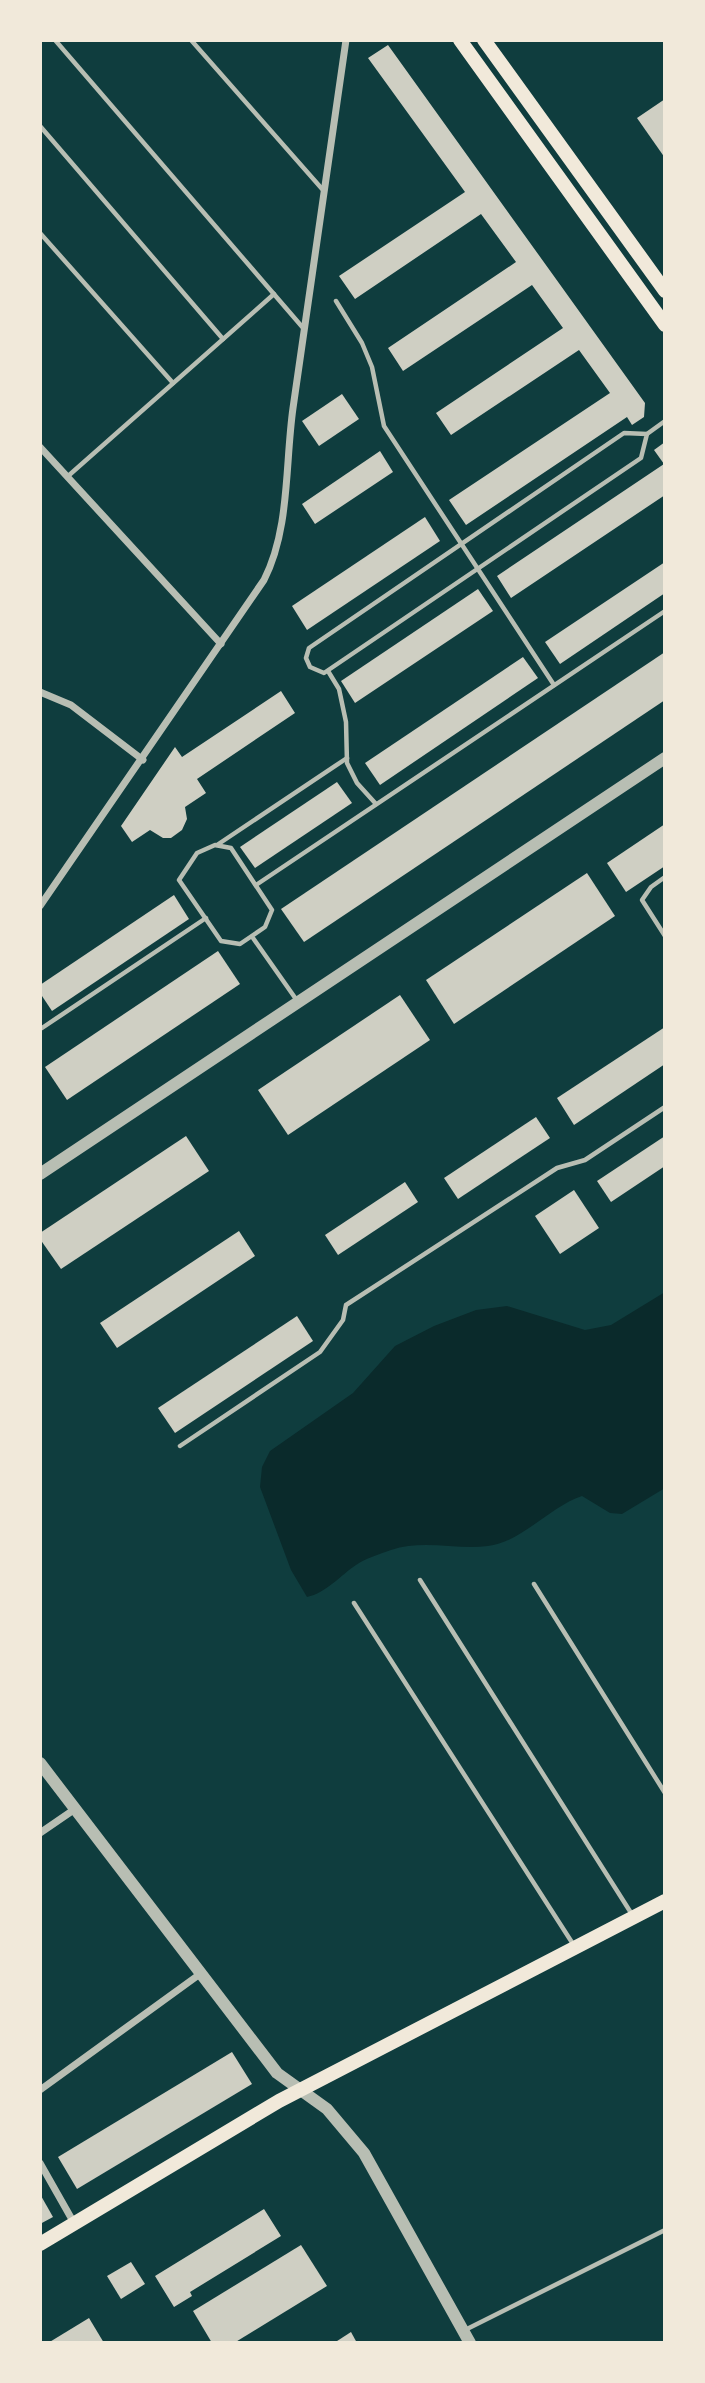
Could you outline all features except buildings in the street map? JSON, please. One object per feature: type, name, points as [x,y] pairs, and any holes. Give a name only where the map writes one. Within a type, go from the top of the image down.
[{"type":"main road","points":[[460,40],[665,325]]},
{"type":"main road","points":[[485,41],[665,291]]},
{"type":"main road","points":[[40,2244],[300,2090],[665,1901]]},
{"type":"street","points":[[40,906],[143,760],[274,561],[323,191],[346,40]]},
{"type":"street","points":[[40,447],[221,644]]},
{"type":"street","points":[[40,692],[71,705],[143,760]]},
{"type":"street","points":[[40,1174],[665,758]]},
{"type":"street","points":[[40,1763],[277,2073],[344,2127],[364,2153],[466,2337]]},
{"type":"street","points":[[40,1833],[75,1809]]},
{"type":"street","points":[[40,2090],[200,1974]]},
{"type":"street","points":[[40,2163],[74,2223]]},
{"type":"lane","points":[[55,40],[304,330]]},
{"type":"lane","points":[[191,40],[323,191]]},
{"type":"lane","points":[[40,126],[223,339]]},
{"type":"lane","points":[[40,233],[173,383]]},
{"type":"lane","points":[[68,477],[274,294]]},
{"type":"lane","points":[[336,301],[362,343],[372,367],[384,426],[554,685]]},
{"type":"lane","points":[[647,434],[641,458],[328,671],[324,673],[310,667],[306,658],[309,648],[624,433],[647,434],[665,421]]},
{"type":"lane","points":[[256,885],[665,611]]},
{"type":"lane","points":[[328,671],[338,689],[343,711],[347,758],[357,783],[376,804]]},
{"type":"lane","points":[[217,845],[231,848],[272,910],[265,927],[253,938],[240,944],[221,941],[179,880],[197,853],[217,845],[347,758]]},
{"type":"lane","points":[[665,877],[651,887],[642,900],[665,936]]},
{"type":"lane","points":[[42,1028],[205,918]]},
{"type":"lane","points":[[253,938],[298,1002]]},
{"type":"lane","points":[[180,1446],[320,1352],[343,1320],[346,1305],[557,1168],[585,1160],[665,1107]]},
{"type":"lane","points":[[420,1580],[634,1917]]},
{"type":"lane","points":[[534,1584],[665,1793]]},
{"type":"lane","points":[[354,1603],[576,1947]]},
{"type":"lane","points":[[466,2337],[665,2230]]},
{"type":"water","points":[[665,1292],[665,1488],[622,1514],[610,1513],[582,1496],[512,1538],[488,1546],[415,1545],[391,1550],[360,1563],[327,1588],[307,1597],[291,1570],[260,1487],[262,1467],[270,1451],[353,1393],[395,1346],[434,1326],[476,1310],[507,1306],[585,1330],[611,1325]]}]
